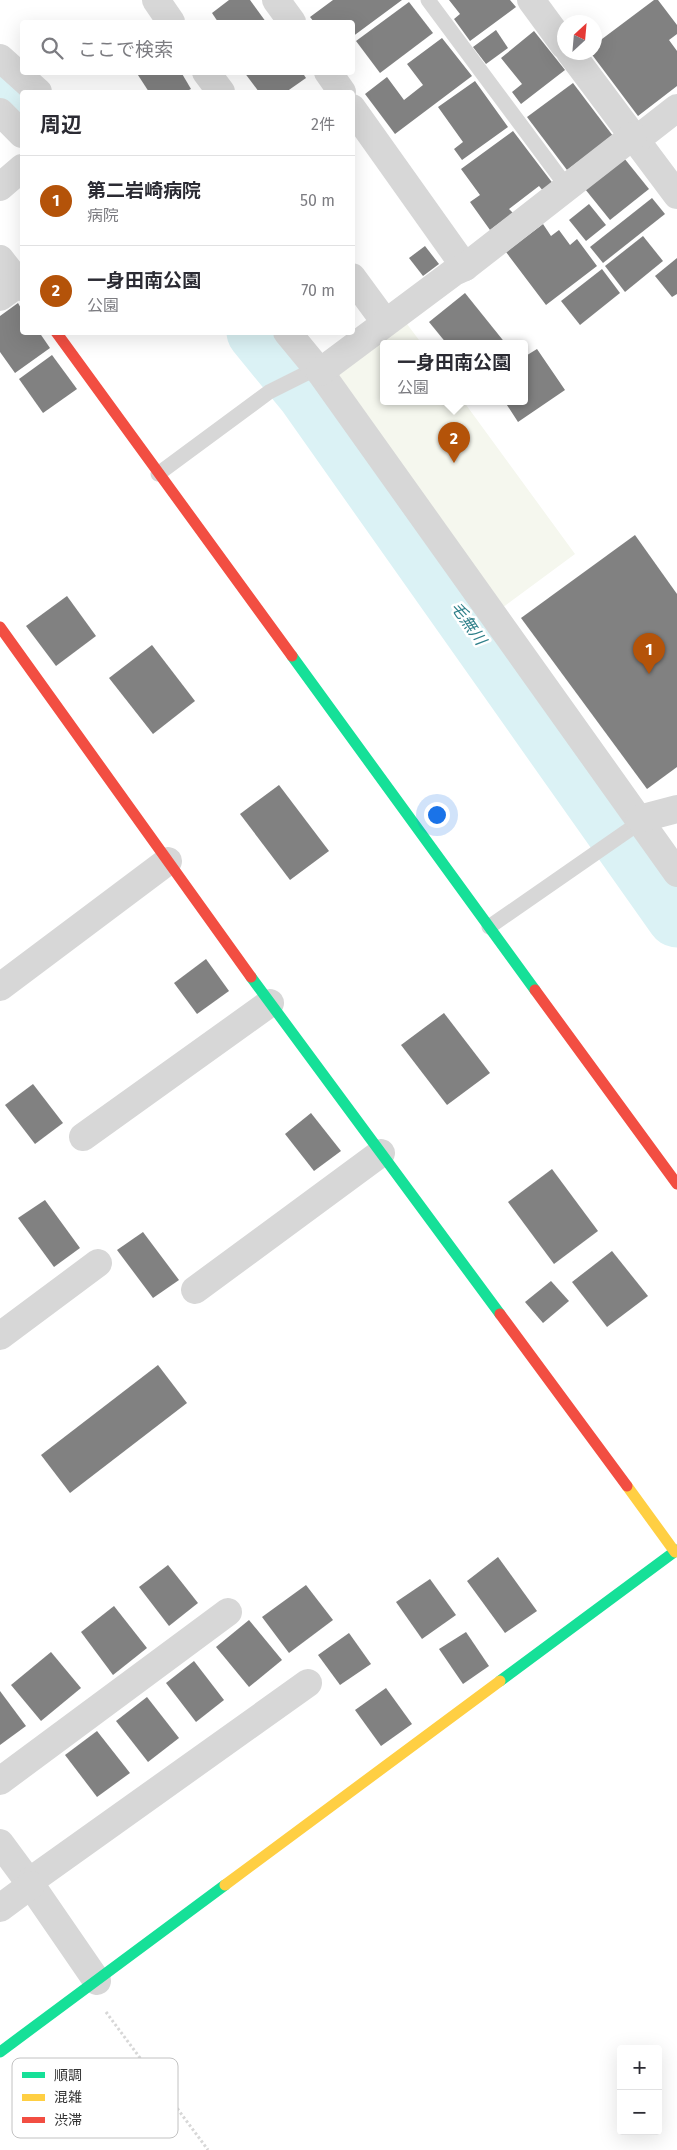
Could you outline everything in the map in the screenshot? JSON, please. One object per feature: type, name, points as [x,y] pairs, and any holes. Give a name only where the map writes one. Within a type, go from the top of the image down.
[{"type":"street","points":[[156,0],[170,20]]},
{"type":"street","points":[[276,0],[291,20]]},
{"type":"street","points":[[530,0],[557,36]]},
{"type":"street","points":[[0,58],[36,90]]},
{"type":"street","points":[[576,60],[677,195]]},
{"type":"street","points":[[208,75],[220,90]]},
{"type":"street","points":[[330,75],[341,90]]},
{"type":"street","points":[[316,371],[454,272],[465,267],[567,187],[677,108]]},
{"type":"street","points":[[0,112],[20,132]]},
{"type":"street","points":[[355,112],[465,267]]},
{"type":"street","points":[[0,186],[20,170]]},
{"type":"street","points":[[0,259],[14,289]]},
{"type":"street","points":[[355,281],[385,322]]},
{"type":"street","points":[[58,335],[677,1184]]},
{"type":"street","points":[[289,335],[638,822],[677,873]]},
{"type":"street","points":[[0,627],[270,1003],[676,1551],[0,2052]]},
{"type":"street","points":[[638,822],[677,809]]},
{"type":"street","points":[[0,987],[168,862]]},
{"type":"street","points":[[83,1137],[270,1003]]},
{"type":"street","points":[[194,1290],[381,1152]]},
{"type":"street","points":[[0,1336],[98,1264]]},
{"type":"street","points":[[0,1781],[228,1612]]},
{"type":"street","points":[[0,1908],[30,1884],[308,1683]]},
{"type":"street","points":[[0,1843],[30,1884],[92,1984]]},
{"type":"lane","points":[[428,0],[567,187]]},
{"type":"lane","points":[[158,474],[269,392],[316,371]]},
{"type":"lane","points":[[489,927],[638,822]]},
{"type":"path","points":[[92,1984],[144,2058]]},
{"type":"path","points":[[178,2107],[208,2150]]},
{"type":"shaded area","points":[[404,320],[419,340],[380,340],[380,405],[466,405],[575,554],[502,608],[334,372]]},
{"type":"building","points":[[229,0],[250,0],[265,20],[217,20],[212,13]]},
{"type":"building","points":[[333,0],[402,0],[355,35],[355,20],[312,20],[310,17]]},
{"type":"building","points":[[449,0],[510,0],[516,7],[470,41],[454,19],[460,14]]},
{"type":"building","points":[[654,0],[658,0],[677,25],[677,34],[669,40],[677,51],[677,86],[638,116],[596,60],[602,60],[602,39]]},
{"type":"building","points":[[409,2],[433,33],[380,73],[356,41]]},
{"type":"building","points":[[496,30],[508,48],[486,64],[473,47]]},
{"type":"building","points":[[534,31],[565,70],[521,104],[512,92],[522,84],[501,58]]},
{"type":"building","points":[[442,38],[472,76],[395,134],[365,94],[387,77],[404,100],[423,85],[407,64]]},
{"type":"building","points":[[138,75],[183,75],[191,89],[189,90],[148,90]]},
{"type":"building","points":[[246,75],[304,75],[306,78],[289,90],[258,90]]},
{"type":"building","points":[[475,81],[508,127],[462,160],[454,149],[463,142],[438,107]]},
{"type":"building","points":[[573,83],[613,136],[567,170],[527,117]]},
{"type":"building","points":[[513,131],[554,185],[544,192],[539,186],[509,209],[513,213],[490,230],[470,202],[480,195],[461,169]]},
{"type":"building","points":[[624,158],[649,189],[610,220],[585,189]]},
{"type":"building","points":[[652,198],[665,214],[603,263],[590,247]]},
{"type":"building","points":[[589,204],[606,225],[586,241],[569,220]]},
{"type":"building","points":[[543,224],[551,236],[559,230],[570,245],[577,239],[597,266],[546,305],[506,252]]},
{"type":"building","points":[[643,236],[663,261],[625,292],[605,266]]},
{"type":"building","points":[[425,246],[439,264],[423,276],[409,258]]},
{"type":"building","points":[[677,258],[677,294],[672,297],[655,276]]},
{"type":"building","points":[[602,269],[620,293],[580,325],[561,301]]},
{"type":"building","points":[[465,293],[503,340],[444,340],[429,322]]},
{"type":"building","points":[[18,303],[20,306],[20,335],[41,335],[50,348],[15,373],[0,352],[0,316]]},
{"type":"building","points":[[537,349],[565,390],[518,422],[507,405],[528,405],[528,355]]},
{"type":"building","points":[[52,355],[77,389],[43,413],[19,379]]},
{"type":"building","points":[[635,535],[677,594],[677,767],[647,789],[521,618]]},
{"type":"building","points":[[67,596],[96,636],[56,666],[26,626]]},
{"type":"building","points":[[152,645],[195,701],[153,734],[109,678]]},
{"type":"building","points":[[279,785],[329,851],[290,880],[240,814]]},
{"type":"building","points":[[206,959],[229,991],[197,1014],[174,983]]},
{"type":"building","points":[[444,1013],[490,1073],[447,1105],[401,1045]]},
{"type":"building","points":[[33,1084],[63,1123],[35,1144],[5,1105]]},
{"type":"building","points":[[311,1113],[341,1151],[314,1171],[285,1134]]},
{"type":"building","points":[[552,1169],[598,1231],[554,1264],[508,1202]]},
{"type":"building","points":[[45,1200],[80,1248],[54,1267],[18,1218]]},
{"type":"building","points":[[143,1232],[179,1280],[153,1298],[117,1250]]},
{"type":"building","points":[[612,1251],[648,1296],[607,1327],[572,1282]]},
{"type":"building","points":[[551,1281],[569,1301],[543,1323],[525,1302]]},
{"type":"building","points":[[158,1365],[187,1403],[70,1493],[41,1455]]},
{"type":"building","points":[[498,1557],[537,1611],[505,1633],[467,1581]]},
{"type":"building","points":[[168,1565],[198,1603],[169,1626],[139,1587]]},
{"type":"building","points":[[430,1579],[456,1615],[422,1639],[396,1602]]},
{"type":"building","points":[[306,1585],[333,1620],[289,1653],[262,1617]]},
{"type":"building","points":[[114,1606],[147,1648],[113,1675],[81,1632]]},
{"type":"building","points":[[249,1620],[282,1660],[249,1687],[216,1647]]},
{"type":"building","points":[[466,1632],[489,1666],[463,1684],[439,1649]]},
{"type":"building","points":[[349,1633],[371,1664],[340,1685],[318,1655]]},
{"type":"building","points":[[51,1652],[81,1688],[41,1721],[11,1685]]},
{"type":"building","points":[[194,1661],[224,1700],[196,1722],[166,1683]]},
{"type":"building","points":[[386,1688],[412,1724],[381,1746],[355,1710]]},
{"type":"building","points":[[0,1691],[26,1726],[0,1745]]},
{"type":"building","points":[[147,1697],[179,1738],[148,1762],[116,1721]]},
{"type":"building","points":[[97,1731],[130,1773],[97,1797],[65,1755]]},
{"type":"waterway","name":"毛無川","points":[[0,84],[20,102]]},
{"type":"waterway","name":"毛無川","points":[[259,335],[307,393],[677,917]]},
{"type":"traffic: fast","points":[[292,656],[535,990]]},
{"type":"traffic: fast","points":[[251,977],[500,1314]]},
{"type":"traffic: fast","points":[[500,1681],[677,1550]]},
{"type":"traffic: fast","points":[[0,2052],[225,1885]]},
{"type":"traffic: slow","points":[[627,1486],[675,1552]]},
{"type":"traffic: slow","points":[[225,1885],[500,1681]]},
{"type":"traffic: jam","points":[[58,335],[292,656]]},
{"type":"traffic: jam","points":[[0,627],[251,977]]},
{"type":"traffic: jam","points":[[535,990],[677,1184]]},
{"type":"traffic: jam","points":[[500,1314],[627,1486]]},
{"type":"place","name":"一身田南公園","points":[[454,463]]},
{"type":"place","name":"第二岩崎病院","points":[[649,674]]}]
